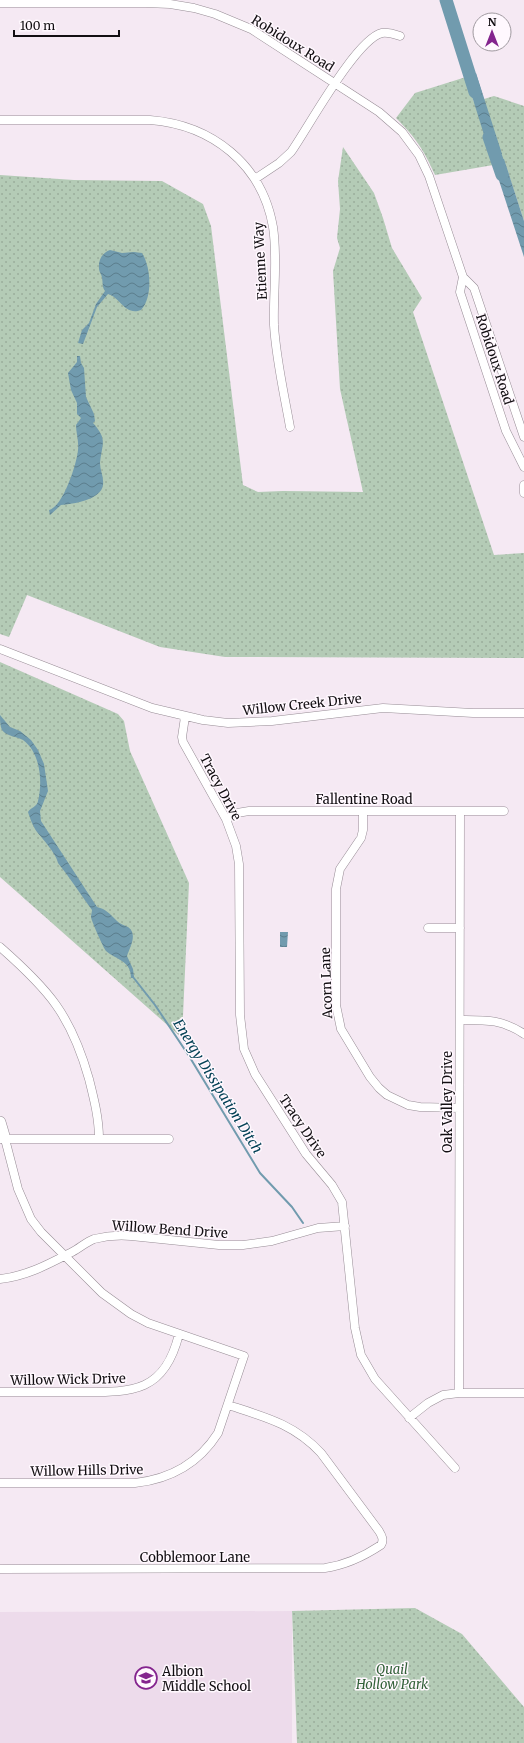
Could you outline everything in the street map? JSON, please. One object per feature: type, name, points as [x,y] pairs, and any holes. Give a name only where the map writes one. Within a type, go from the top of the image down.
[{"type":"street","name":"Robidoux Road","points":[[0,3],[146,3],[170,4],[194,8],[214,14],[251,29],[388,119],[412,144],[429,176],[463,277],[474,288],[524,437]]},
{"type":"street","points":[[255,179],[279,164],[291,152],[335,84],[360,49],[373,38],[381,34],[390,33],[400,36]]},
{"type":"street","name":"Etienne Way","points":[[0,120],[150,120],[170,122],[203,133],[221,144],[236,157],[255,179],[268,208],[273,228],[276,344],[290,427]]},
{"type":"street","name":"Robidoux Road","points":[[463,277],[460,292],[506,431],[524,468]]},
{"type":"street","points":[[524,485],[524,493]]},
{"type":"street","name":"Willow Creek Drive","points":[[0,649],[152,708],[185,717],[228,723],[251,723],[358,710],[396,708],[473,713],[524,713]]},
{"type":"street","name":"Tracy Drive","points":[[185,717],[182,737],[183,742],[226,819],[236,846],[239,864],[240,1015],[244,1050],[255,1074],[306,1154],[338,1192],[342,1202],[355,1328],[361,1355],[375,1379],[455,1468]]},
{"type":"street","name":"Fallentine Road","points":[[226,819],[236,813],[249,811],[504,811]]},
{"type":"street","name":"Acorn Lane","points":[[363,811],[363,830],[361,838],[340,869],[336,889],[337,1017],[341,1029],[370,1077],[378,1088],[387,1095],[408,1105],[420,1107],[459,1108]]},
{"type":"street","name":"Oak Valley Drive","points":[[459,1393],[460,811]]},
{"type":"street","points":[[428,928],[460,928]]},
{"type":"street","points":[[0,947],[29,972],[46,990],[61,1010],[73,1032],[82,1056],[96,1105],[99,1139]]},
{"type":"street","points":[[460,1020],[493,1020],[524,1034]]},
{"type":"street","points":[[0,1122],[2,1139],[24,1206],[38,1228],[64,1256],[102,1293],[116,1304],[148,1323],[179,1334]]},
{"type":"street","points":[[2,1139],[169,1139]]},
{"type":"street","name":"Willow Bend Drive","points":[[0,1279],[28,1274],[93,1240],[118,1235],[218,1245],[244,1246],[272,1241],[318,1228],[345,1226]]},
{"type":"street","name":"Willow Hills Drive","points":[[0,1483],[135,1483],[166,1477],[190,1464],[205,1450],[218,1433],[244,1356],[179,1334]]},
{"type":"street","name":"Willow Wick Drive","points":[[0,1392],[114,1392],[134,1390],[148,1383],[161,1373],[170,1359],[179,1334]]},
{"type":"street","points":[[409,1418],[435,1398],[443,1395],[459,1393],[524,1393]]},
{"type":"street","name":"Cobblemoor Lane","points":[[0,1569],[325,1568],[338,1566],[363,1557],[382,1543],[382,1537],[379,1531],[313,1444],[283,1424],[228,1406]]},
{"type":"shaded area","name":"Albion Middle School","points":[[292,1611],[292,1743],[0,1743],[0,1612]]},
{"type":"green space","points":[[466,77],[474,102],[494,96],[524,106],[524,221],[505,163],[435,175],[418,144],[409,131],[396,118],[415,93]]},
{"type":"green space","points":[[343,147],[374,193],[392,248],[422,298],[413,312],[494,555],[524,553],[524,658],[225,657],[160,647],[27,595],[9,637],[0,634],[0,175],[74,180],[162,181],[203,204],[211,226],[243,485],[258,492],[363,492],[340,389],[333,271],[340,248],[337,238],[340,209],[338,181]]},
{"type":"green space","points":[[0,662],[118,714],[124,721],[130,751],[189,883],[182,1038],[0,877]]},
{"type":"green space","name":"Quail Hollow Park","points":[[415,1608],[462,1634],[524,1707],[524,1743],[297,1743],[292,1611]]},
{"type":"water","points":[[476,73],[502,154],[490,154],[466,77]]},
{"type":"water","points":[[492,159],[504,159],[524,221],[524,257]]},
{"type":"water","points":[[110,250],[122,253],[142,253],[149,274],[149,290],[145,304],[141,310],[131,311],[108,294],[97,307],[83,344],[78,343],[82,330],[89,323],[96,304],[105,291],[99,270],[99,263],[103,255]]},
{"type":"water","points":[[77,356],[80,356],[81,363],[84,368],[86,397],[94,414],[95,421],[93,423],[101,434],[103,442],[100,463],[103,485],[101,490],[92,498],[72,504],[61,505],[50,515],[49,510],[54,507],[64,493],[72,474],[77,456],[78,443],[76,425],[81,418],[77,414],[77,403],[71,390],[68,373],[77,362]]},
{"type":"water","points":[[0,715],[10,727],[20,731],[31,740],[38,750],[44,764],[48,791],[40,811],[41,821],[97,907],[105,910],[118,922],[131,930],[133,937],[127,956],[133,969],[133,978],[131,978],[126,964],[106,951],[92,919],[92,910],[34,828],[28,812],[37,803],[39,793],[40,776],[37,759],[29,745],[23,740],[6,734],[2,730],[0,725]]},
{"type":"water","points":[[280,932],[288,932],[287,947],[280,947]]},
{"type":"waterway","points":[[446,0],[475,92]]},
{"type":"waterway","points":[[489,137],[502,175]]},
{"type":"waterway","name":"Energy Dissipation Ditch","points":[[133,977],[155,1005],[189,1056],[260,1173],[292,1207],[303,1223]]},
{"type":"place","name":"Albion Middle School","points":[[146,1678]]}]
